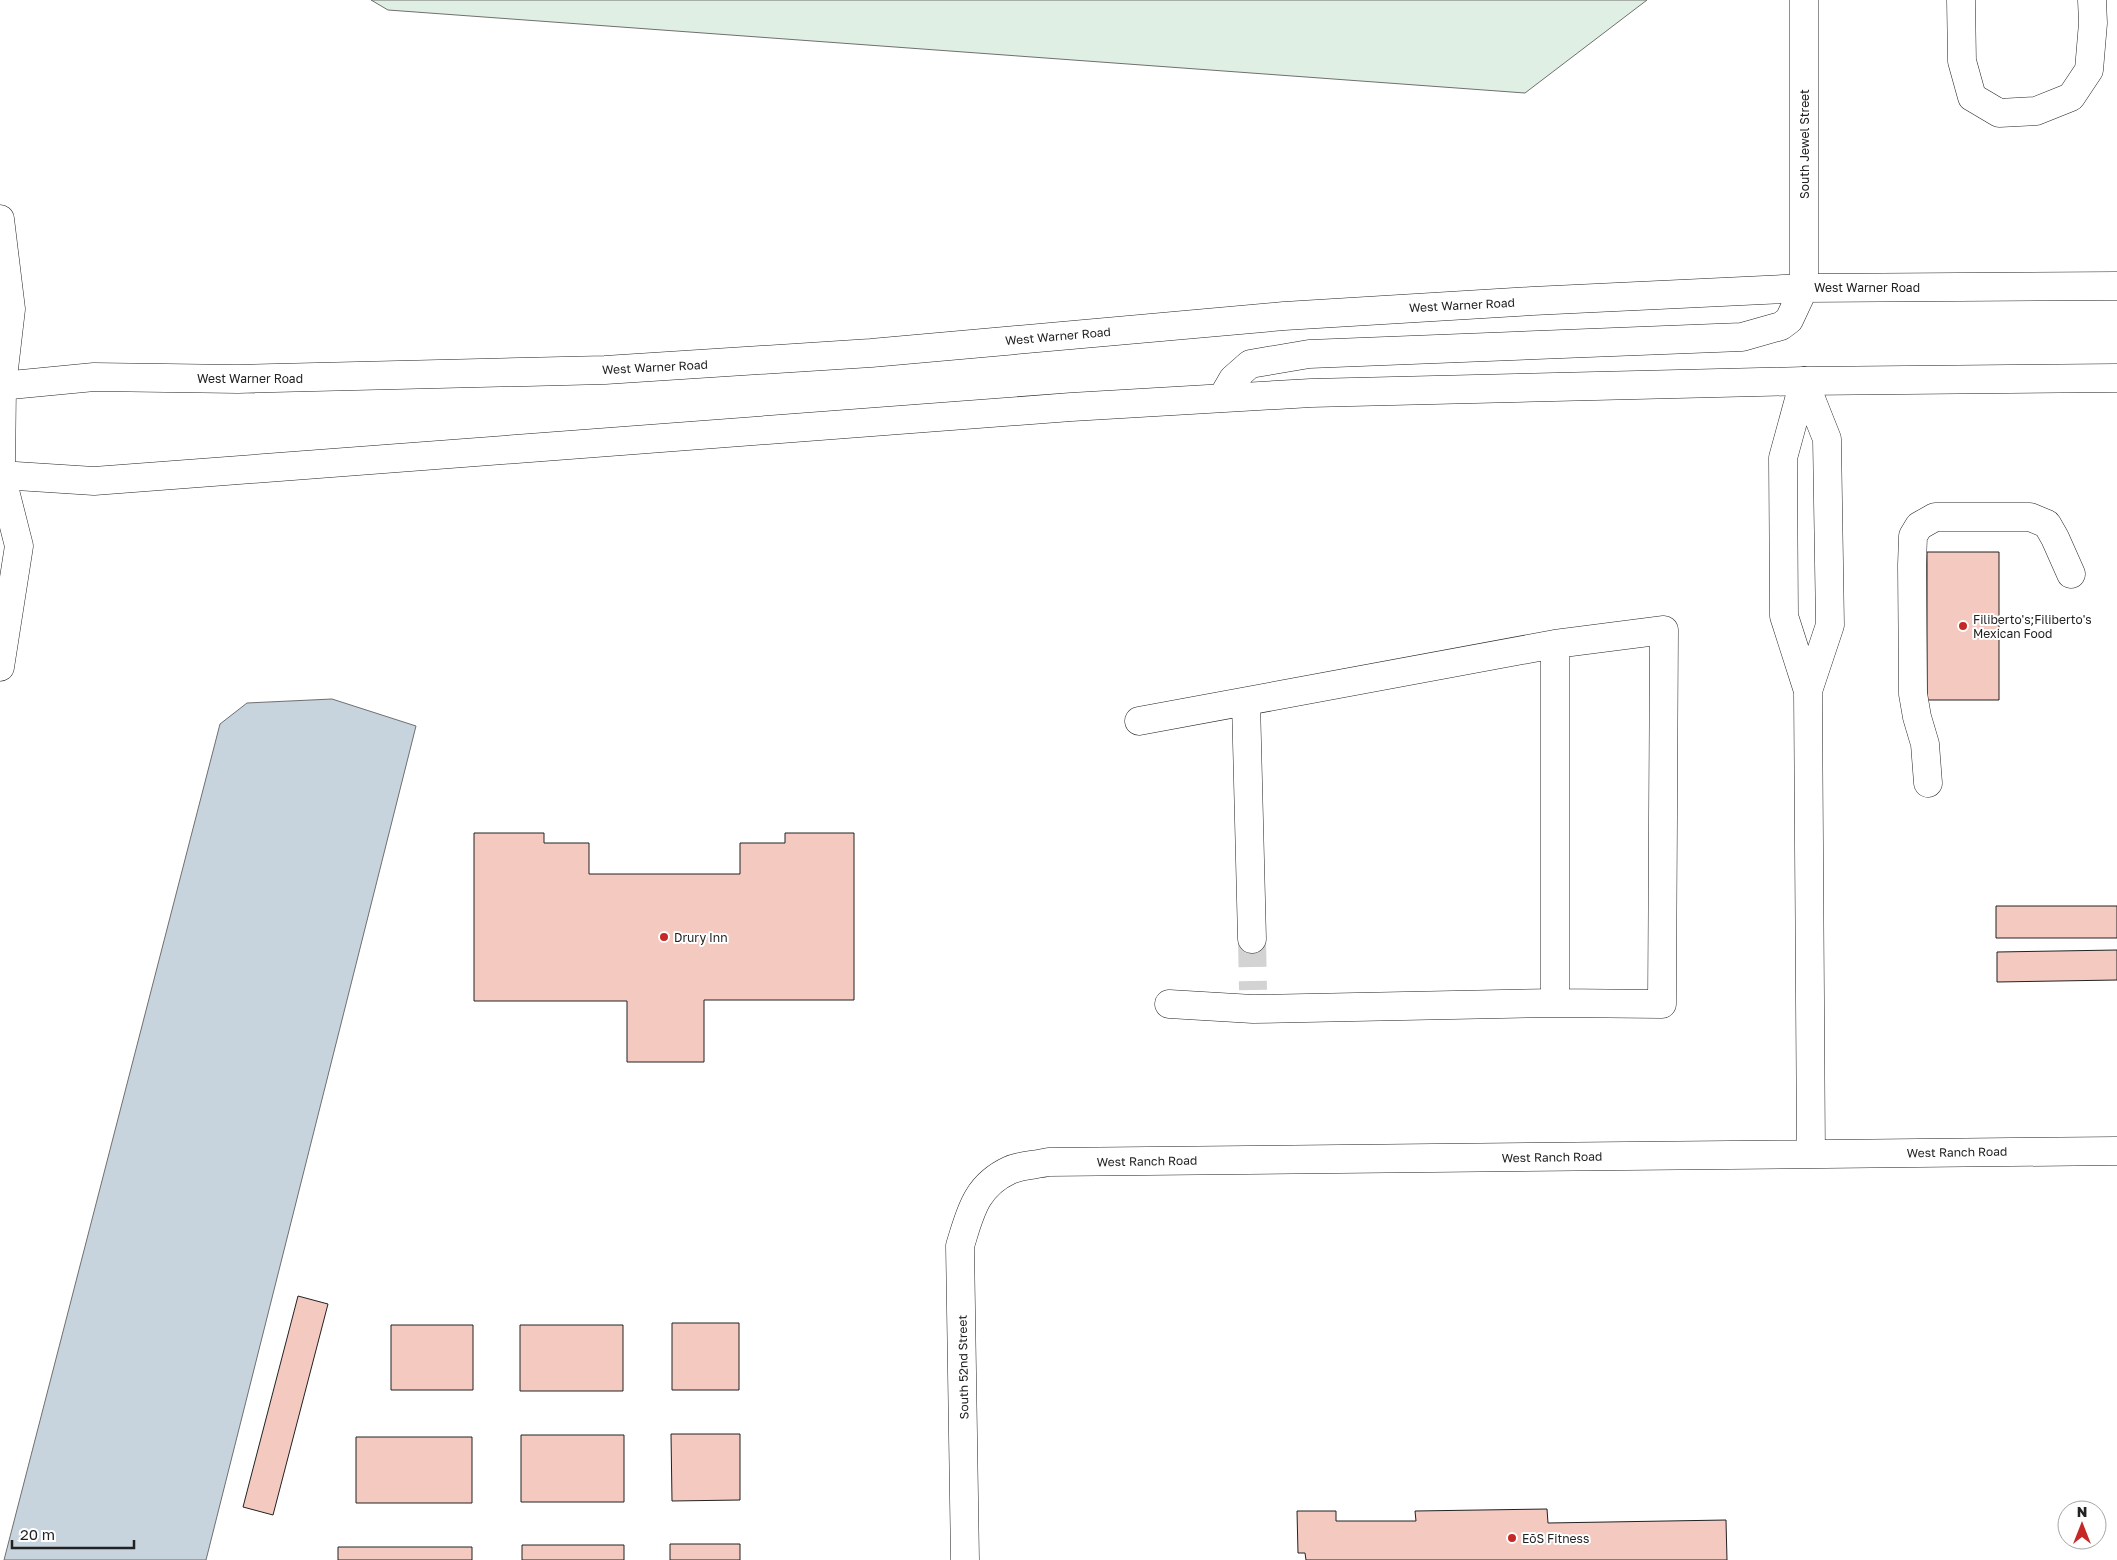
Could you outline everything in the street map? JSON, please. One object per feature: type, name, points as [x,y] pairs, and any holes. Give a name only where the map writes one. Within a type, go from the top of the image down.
[{"type":"main road","name":"South Jewel Street","points":[[1804,0],[1804,288]]},
{"type":"main road","points":[[1961,0],[1962,61],[1972,97],[1999,113],[2036,110],[2071,97],[2089,70],[2093,23],[2092,0]]},
{"type":"main road","points":[[0,219],[11,309],[1,386],[1,475],[19,546],[0,667]]},
{"type":"main road","name":"West Warner Road","points":[[1,386],[94,377],[238,379],[604,370],[872,354],[1284,316],[1522,301],[1804,288],[2117,286]]},
{"type":"main road","points":[[1222,398],[1233,378],[1250,364],[1309,354],[1742,337],[1782,326],[1790,320],[1804,288]]},
{"type":"main road","points":[[1,475],[94,481],[892,420],[1311,393],[1804,380],[2117,378]]},
{"type":"main road","points":[[1804,380],[1828,439],[1830,625],[1808,691]]},
{"type":"main road","points":[[1804,380],[1783,458],[1784,616],[1808,691],[1811,1154]]},
{"type":"main road","points":[[1928,783],[1925,744],[1913,694],[1913,536],[1919,526],[1935,517],[2030,516],[2047,524],[2071,574]]},
{"type":"main road","points":[[1139,721],[1555,644],[1664,630],[1662,1004],[1253,1000],[1169,1004]]},
{"type":"main road","points":[[1555,644],[1555,1003]]},
{"type":"main road","points":[[1246,702],[1252,939]]},
{"type":"main road","name":"West Ranch Road","points":[[990,1182],[1011,1170],[1048,1162],[2117,1151]]},
{"type":"main road","name":"South 52nd Street","points":[[965,1560],[960,1246],[973,1203],[990,1182]]},
{"type":"green space","points":[[371,0],[1647,0],[1525,93],[388,10]]},
{"type":"shaded area","points":[[332,699],[416,726],[206,1560],[4,1560],[220,724],[247,703]]},
{"type":"building","name":"Filiberto's;Filiberto's Mexican Food","points":[[1927,552],[1999,552],[1999,700],[1927,700]]},
{"type":"building","name":"Drury Inn","points":[[474,833],[544,833],[544,843],[589,843],[589,874],[740,874],[740,843],[785,843],[785,833],[854,833],[854,1000],[704,1000],[704,1062],[627,1062],[627,1001],[474,1001]]},
{"type":"building","points":[[1996,906],[2117,906],[2117,938],[1996,938]]},
{"type":"building","points":[[2117,950],[2117,980],[1997,982],[1997,952]]},
{"type":"building","points":[[298,1296],[328,1304],[273,1515],[243,1507]]},
{"type":"building","points":[[672,1323],[739,1323],[739,1390],[672,1390]]},
{"type":"building","points":[[391,1325],[473,1325],[473,1390],[391,1390]]},
{"type":"building","points":[[520,1325],[623,1325],[623,1391],[520,1391]]},
{"type":"building","points":[[671,1434],[740,1434],[740,1500],[672,1501]]},
{"type":"building","points":[[521,1435],[624,1435],[624,1502],[521,1502]]},
{"type":"building","points":[[356,1437],[472,1437],[472,1503],[356,1503]]},
{"type":"building","name":"EōS Fitness","points":[[1547,1509],[1548,1523],[1726,1520],[1727,1560],[1306,1560],[1305,1553],[1298,1553],[1297,1511],[1336,1511],[1336,1521],[1416,1521],[1415,1511]]},
{"type":"building","points":[[670,1544],[740,1544],[740,1560],[670,1560]]},
{"type":"building","points":[[522,1545],[624,1545],[624,1560],[522,1560]]},
{"type":"building","points":[[338,1547],[472,1547],[472,1560],[338,1560]]},
{"type":"tunnel","points":[[1252,939],[1253,990]]},
{"type":"place","name":"Filiberto's;Filiberto's Mexican Food","points":[[1963,626]]},
{"type":"place","name":"Drury Inn","points":[[664,937]]},
{"type":"place","name":"EōS Fitness","points":[[1512,1538]]}]
